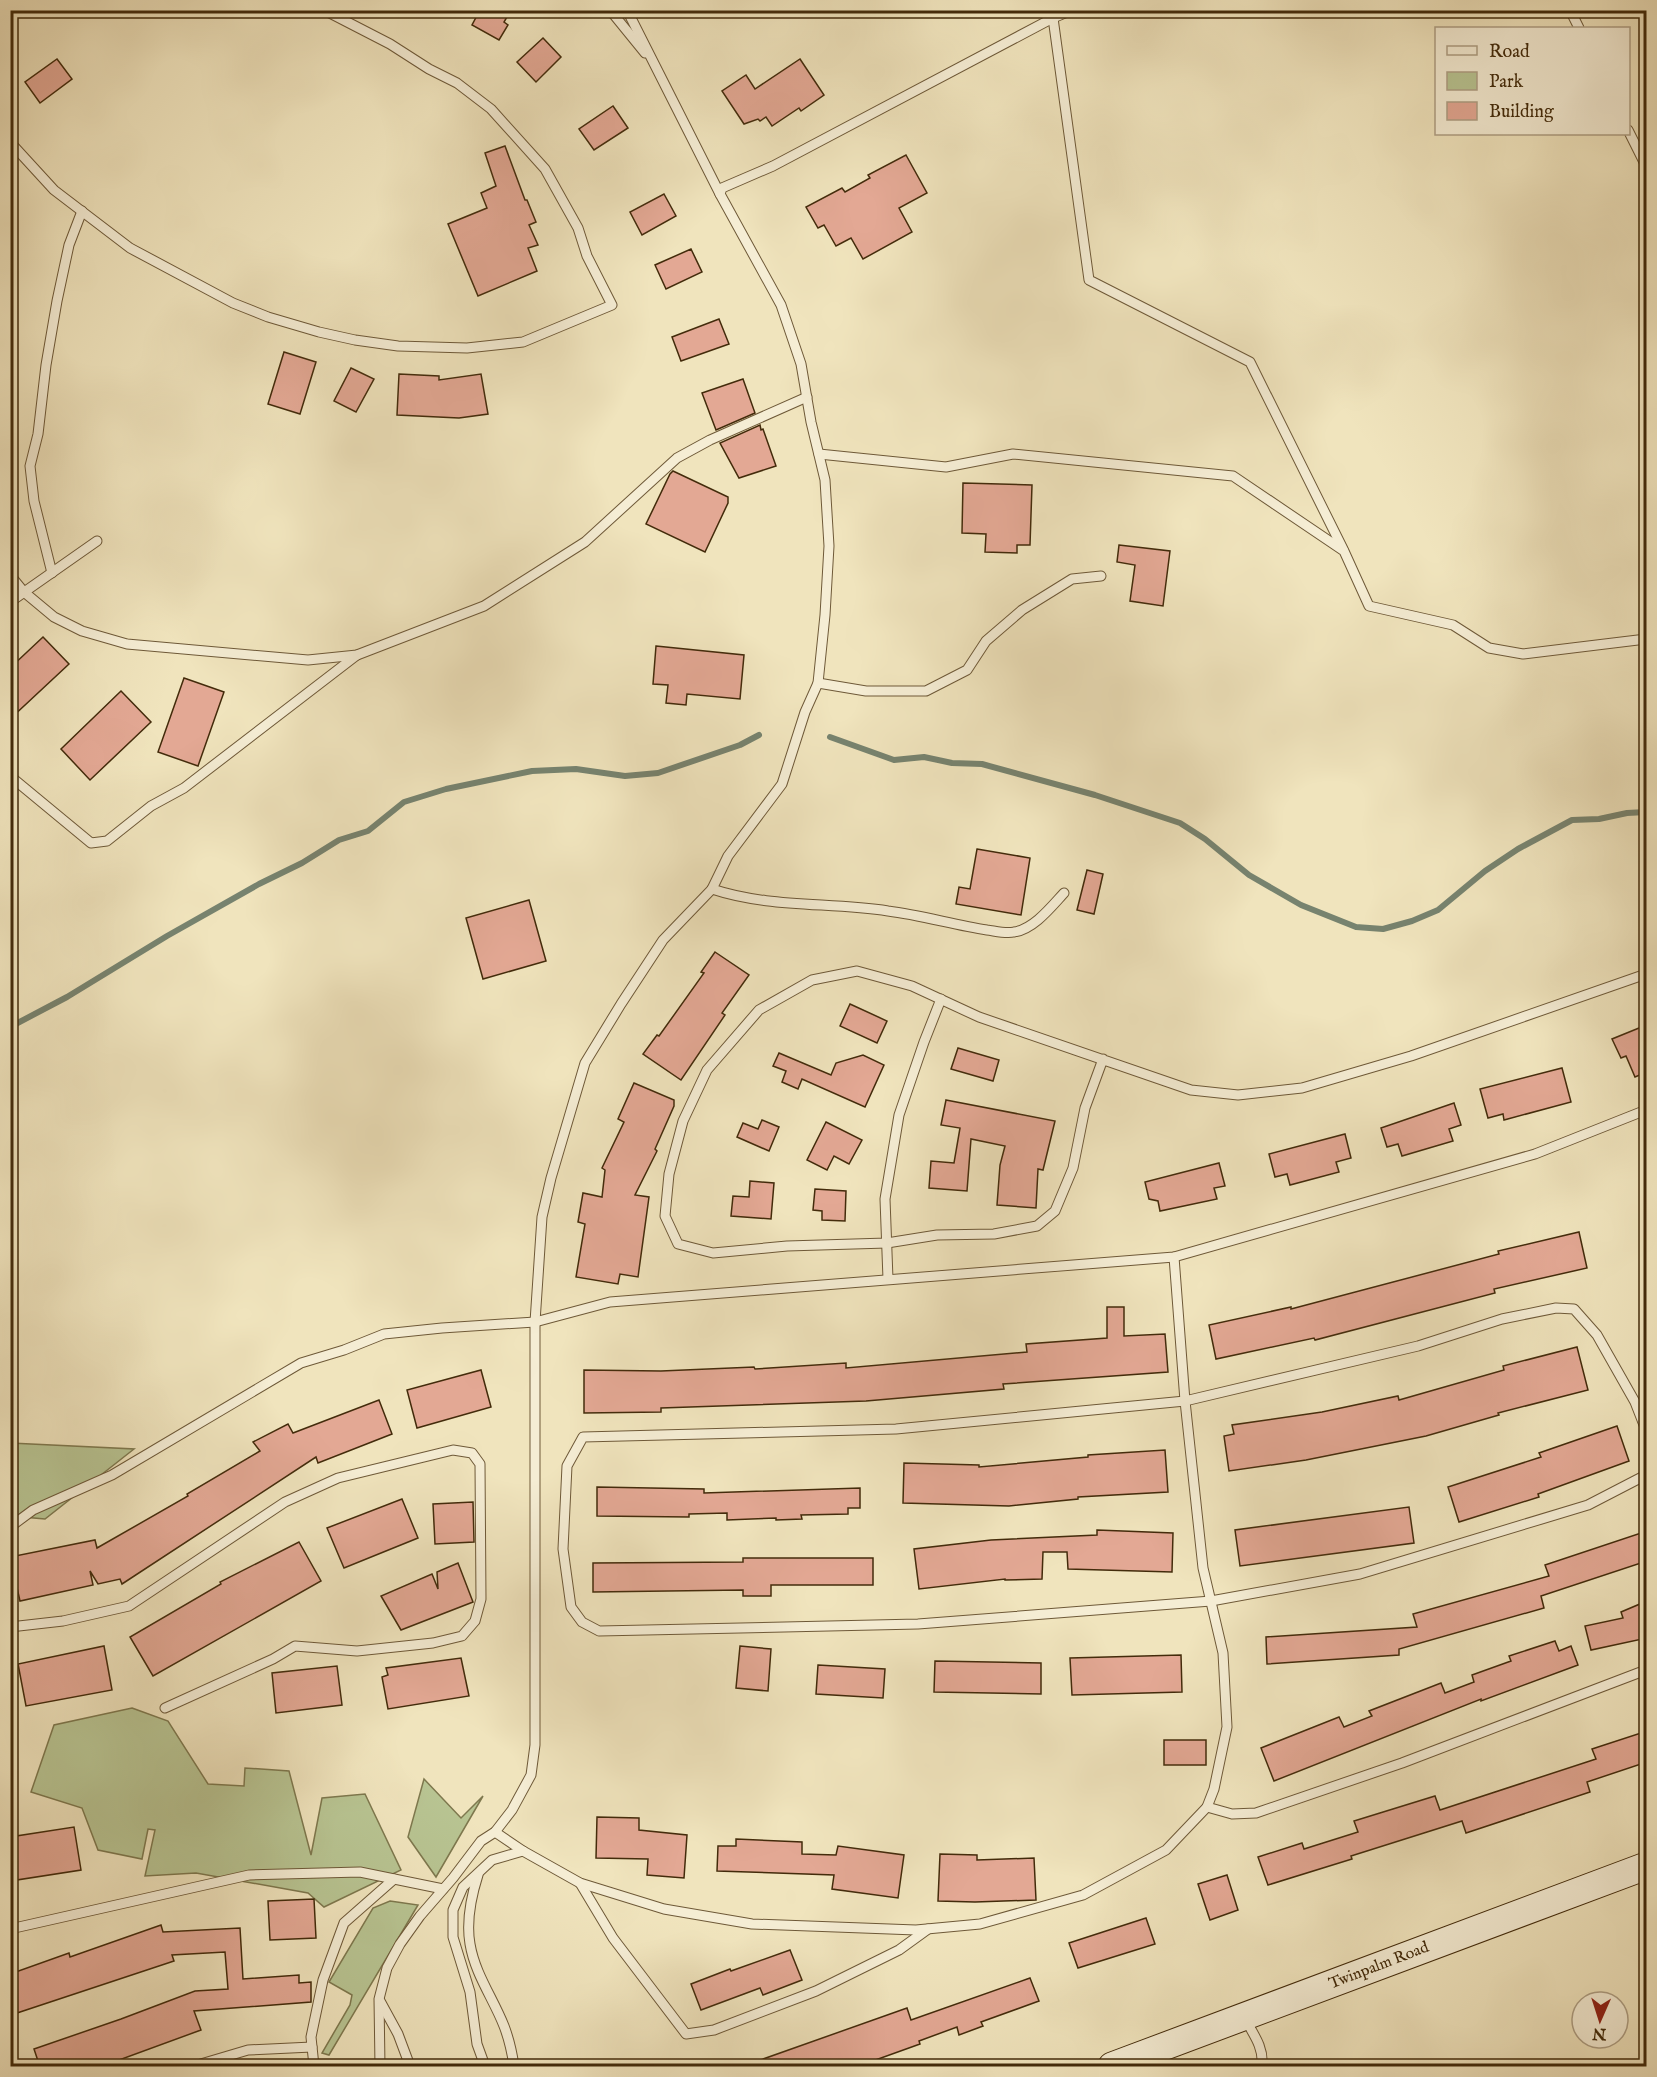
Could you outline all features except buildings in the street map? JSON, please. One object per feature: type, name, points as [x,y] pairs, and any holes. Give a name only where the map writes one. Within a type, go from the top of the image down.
[{"type":"main road","name":"Twinpalm Road","points":[[1112,2067],[1647,1866]]},
{"type":"lane","points":[[10,142],[54,190],[130,248],[233,303],[268,317],[355,340],[398,346],[467,348],[523,342],[612,305],[587,256],[578,228],[545,169],[490,109],[457,83],[429,69],[390,44],[324,10]]},
{"type":"lane","points":[[610,10],[652,62]]},
{"type":"lane","points":[[380,2067],[379,1999],[387,1968],[400,1944],[420,1916],[481,1841],[495,1832],[512,1810],[531,1775],[535,1745],[535,1322],[542,1217],[551,1178],[585,1063],[663,940],[712,889],[728,856],[782,784],[805,712],[818,683],[829,546],[825,480],[801,364],[781,305],[720,194],[627,10]]},
{"type":"lane","points":[[720,194],[722,188],[773,166],[1072,10]]},
{"type":"lane","points":[[1570,10],[1578,27]]},
{"type":"lane","points":[[1053,18],[1089,280],[1250,362],[1369,606],[1453,625],[1489,648],[1523,654],[1647,639]]},
{"type":"lane","points":[[1630,132],[1647,166]]},
{"type":"lane","points":[[52,573],[36,512],[30,466],[38,434],[45,365],[57,301],[69,245],[82,211]]},
{"type":"lane","points":[[10,575],[24,592],[54,617],[82,631],[127,644],[308,660],[357,655],[484,606],[585,542],[677,459],[710,440],[807,397]]},
{"type":"lane","points":[[819,454],[946,467],[1013,454],[1233,476],[1344,551]]},
{"type":"lane","points":[[10,602],[97,541]]},
{"type":"lane","points":[[818,683],[866,691],[926,692],[967,670],[986,641],[1022,610],[1072,579],[1101,576]]},
{"type":"lane","points":[[10,776],[91,843],[107,841],[151,806],[184,788],[357,655]]},
{"type":"lane","points":[[712,889],[757,901],[889,911],[958,925],[1014,933],[1026,928],[1042,916],[1064,893]]},
{"type":"lane","points":[[1102,1059],[1085,1108],[1072,1168],[1055,1211],[1037,1226],[994,1234],[937,1235],[887,1243],[788,1246],[713,1253],[678,1244],[665,1216],[669,1174],[682,1121],[707,1070],[759,1010],[812,980],[857,971],[912,986],[979,1017],[1102,1059],[1191,1090],[1238,1095],[1302,1088],[1411,1056],[1647,975]]},
{"type":"lane","points":[[888,1279],[885,1199],[899,1115],[941,999]]},
{"type":"lane","points":[[10,1527],[33,1510],[112,1476],[301,1363],[344,1350],[384,1334],[535,1322],[610,1302],[1174,1257],[1535,1154],[1647,1110]]},
{"type":"lane","points":[[495,1832],[523,1851],[580,1883],[664,1909],[752,1924],[928,1929],[980,1924],[1083,1895],[1166,1850],[1207,1807],[1214,1789],[1227,1727],[1223,1653],[1203,1568],[1185,1401],[1174,1257]]},
{"type":"lane","points":[[1647,1430],[1635,1402],[1597,1335],[1574,1309],[1556,1308],[1502,1319],[1418,1347],[1185,1401],[896,1429],[583,1437],[567,1466],[563,1549],[572,1607],[582,1622],[598,1631],[918,1624],[1211,1601],[1360,1574],[1588,1505],[1647,1475]]},
{"type":"lane","points":[[10,1627],[63,1621],[129,1606],[285,1502],[338,1478],[453,1450],[472,1453],[480,1464],[481,1599],[475,1621],[462,1636],[433,1642],[357,1651],[295,1646],[273,1659],[165,1708]]},
{"type":"lane","points":[[1207,1807],[1232,1814],[1256,1813],[1402,1763],[1647,1670]]},
{"type":"lane","points":[[485,2067],[477,2044],[470,1992],[453,1937],[453,1910],[463,1887],[492,1860],[523,1851]]},
{"type":"lane","points":[[10,1929],[249,1875],[360,1872],[443,1889]]},
{"type":"lane","points":[[478,1873],[470,1901],[470,1943],[477,1968],[504,2025],[514,2067]]},
{"type":"lane","points":[[314,2067],[311,2037],[323,1980],[344,1923],[394,1879]]},
{"type":"lane","points":[[580,1883],[613,1938],[686,2034],[714,2030],[816,1991],[899,1950],[928,1929]]},
{"type":"lane","points":[[379,1999],[398,2034],[410,2067]]},
{"type":"lane","points":[[1244,2017],[1259,2044],[1263,2056],[1262,2067]]},
{"type":"lane","points":[[194,2067],[248,2050],[312,2048]]},
{"type":"green space","points":[[10,1443],[134,1449],[45,1519],[11,1516]]},
{"type":"green space","points":[[132,1708],[168,1721],[208,1784],[244,1786],[245,1768],[289,1771],[311,1855],[322,1798],[365,1794],[401,1870],[324,1907],[308,1893],[196,1873],[145,1876],[155,1830],[148,1829],[142,1859],[98,1850],[82,1808],[31,1792],[54,1725]]},
{"type":"green space","points":[[424,1779],[461,1818],[483,1796],[436,1877],[408,1837]]},
{"type":"green space","points":[[390,1901],[418,1905],[329,2055],[322,2053],[350,2005],[352,1995],[329,1982],[373,1908]]},
{"type":"waterway","points":[[10,1027],[67,997],[167,936],[259,884],[302,863],[339,840],[368,831],[404,802],[446,789],[532,771],[576,769],[625,776],[658,773],[740,745],[759,735]]},
{"type":"waterway","points":[[830,737],[894,760],[924,757],[952,763],[982,764],[1095,795],[1180,823],[1205,839],[1249,875],[1301,905],[1356,927],[1383,929],[1412,921],[1438,910],[1485,871],[1518,849],[1572,820],[1599,819],[1627,813],[1646,812]]}]
